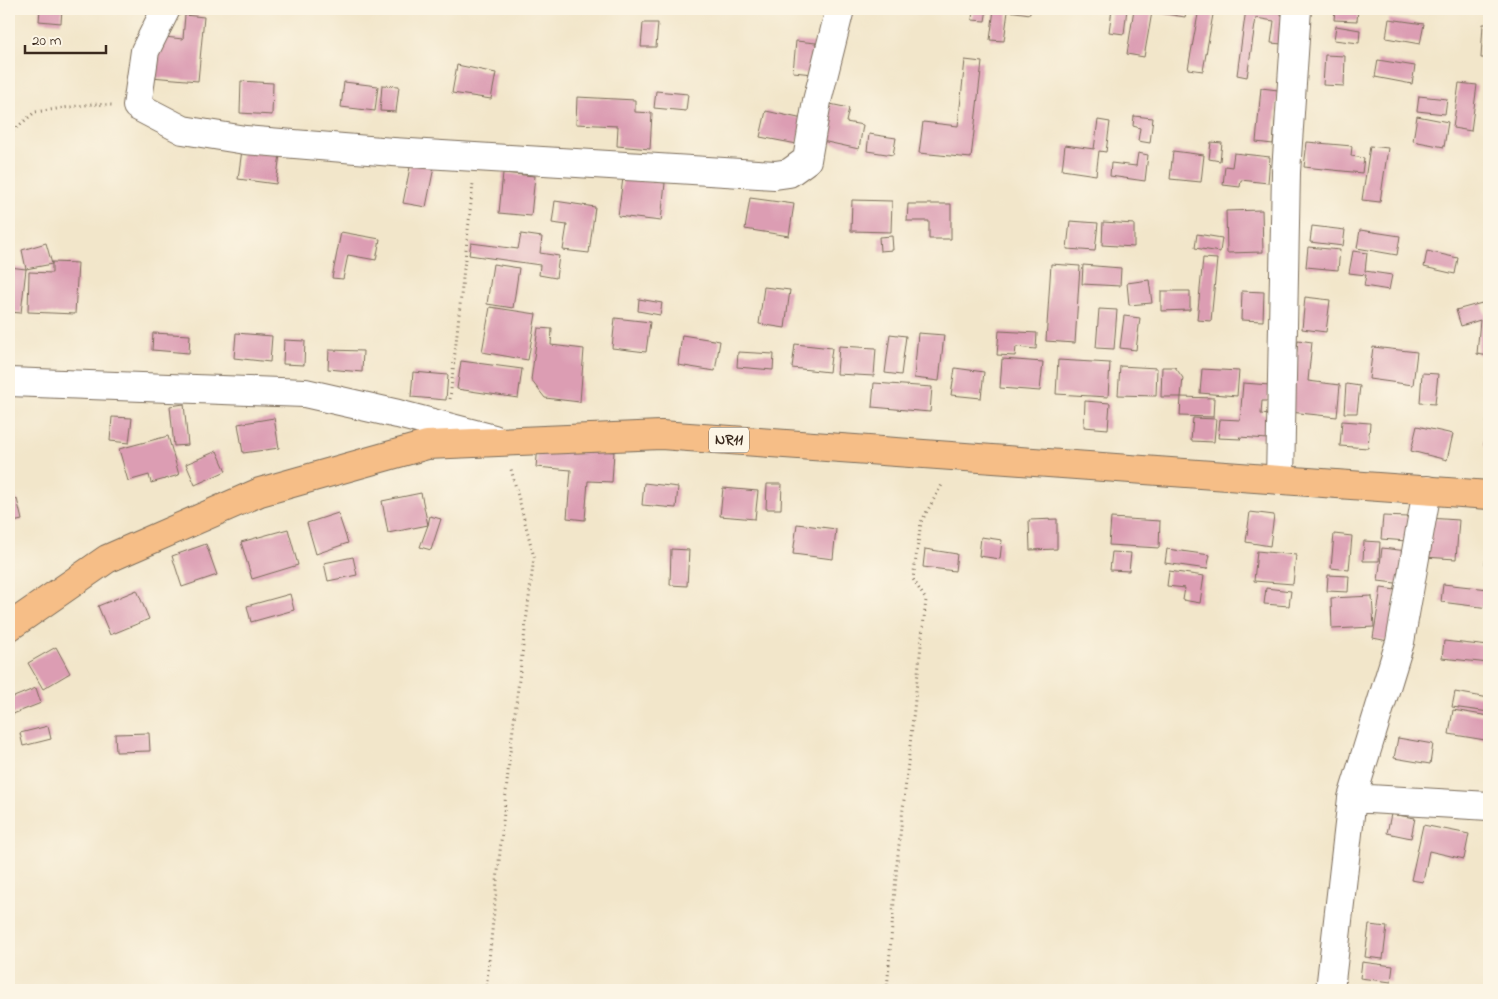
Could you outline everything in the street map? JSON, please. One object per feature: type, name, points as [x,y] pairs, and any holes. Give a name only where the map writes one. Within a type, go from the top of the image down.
[{"type":"highway","name":"NR11","points":[[9,627],[107,559],[260,492],[428,445],[661,435],[1489,495]]},
{"type":"street","points":[[166,9],[145,52],[137,106],[183,130],[245,140],[393,152],[767,175],[789,173],[807,160],[817,101],[840,9]]},
{"type":"street","points":[[1280,480],[1286,172],[1297,9]]},
{"type":"street","points":[[9,382],[305,393],[504,442]]},
{"type":"street","points":[[1330,990],[1352,798],[1400,642],[1427,490]]},
{"type":"street","points":[[1352,798],[1489,806]]},
{"type":"path","points":[[9,134],[35,112],[92,104],[137,106]]},
{"type":"path","points":[[447,427],[475,157]]},
{"type":"path","points":[[486,990],[510,753],[534,557],[504,442]]},
{"type":"path","points":[[887,990],[897,863],[926,600],[913,579],[921,522],[943,483],[945,455]]},
{"type":"building","points":[[40,9],[62,9],[61,23],[39,21]]},
{"type":"building","points":[[909,9],[922,9],[921,14],[909,12]]},
{"type":"building","points":[[973,9],[987,9],[985,21],[972,20]]},
{"type":"building","points":[[994,9],[1030,9],[1030,14],[1008,11],[1004,41],[990,40]]},
{"type":"building","points":[[1112,9],[1127,9],[1124,34],[1109,32]]},
{"type":"building","points":[[1134,9],[1187,9],[1185,17],[1152,12],[1144,57],[1127,54]]},
{"type":"building","points":[[1199,9],[1214,9],[1203,71],[1188,69]]},
{"type":"building","points":[[1246,9],[1282,9],[1281,15],[1286,16],[1282,44],[1271,43],[1274,21],[1256,18],[1247,77],[1237,75]]},
{"type":"building","points":[[1335,9],[1358,9],[1357,21],[1334,20]]},
{"type":"building","points":[[185,15],[204,17],[198,81],[151,77],[155,36],[183,39]]},
{"type":"building","points":[[1389,19],[1424,24],[1420,44],[1386,38]]},
{"type":"building","points":[[643,23],[658,23],[656,47],[641,47]]},
{"type":"building","points":[[1483,24],[1489,24],[1489,58],[1481,58]]},
{"type":"building","points":[[1336,26],[1360,30],[1359,43],[1334,40]]},
{"type":"building","points":[[796,41],[816,43],[813,74],[793,72]]},
{"type":"building","points":[[1325,55],[1345,56],[1344,86],[1323,85]]},
{"type":"building","points":[[965,60],[982,62],[971,158],[919,153],[923,122],[958,126]]},
{"type":"building","points":[[1378,60],[1415,66],[1412,84],[1375,77]]},
{"type":"building","points":[[457,65],[496,73],[491,99],[452,93]]},
{"type":"building","points":[[241,81],[273,83],[272,115],[240,113]]},
{"type":"building","points":[[344,82],[378,86],[375,111],[341,107]]},
{"type":"building","points":[[1459,83],[1477,85],[1471,131],[1453,128]]},
{"type":"building","points":[[382,85],[399,86],[396,112],[380,111]]},
{"type":"building","points":[[1261,88],[1278,90],[1273,144],[1256,142]]},
{"type":"building","points":[[656,91],[688,94],[686,111],[654,108]]},
{"type":"building","points":[[1419,96],[1447,99],[1445,114],[1417,111]]},
{"type":"building","points":[[577,97],[635,100],[635,112],[652,113],[650,149],[617,146],[618,126],[576,124]]},
{"type":"building","points":[[830,104],[849,108],[846,122],[863,125],[859,149],[822,141]]},
{"type":"building","points":[[766,111],[803,119],[797,144],[760,137]]},
{"type":"building","points":[[1134,116],[1153,118],[1150,143],[1138,141],[1140,128],[1133,126]]},
{"type":"building","points":[[1417,116],[1448,122],[1444,147],[1413,141]]},
{"type":"building","points":[[1098,120],[1110,122],[1106,152],[1099,151],[1096,175],[1062,170],[1065,145],[1094,149]]},
{"type":"building","points":[[869,134],[896,138],[893,155],[867,151]]},
{"type":"building","points":[[1211,142],[1222,143],[1220,161],[1209,159]]},
{"type":"building","points":[[1307,142],[1352,146],[1351,156],[1364,158],[1362,173],[1304,167]]},
{"type":"building","points":[[1370,146],[1388,148],[1380,202],[1362,200]]},
{"type":"building","points":[[242,150],[280,154],[276,184],[238,179]]},
{"type":"building","points":[[1173,151],[1204,155],[1201,182],[1170,179]]},
{"type":"building","points":[[1138,153],[1148,155],[1145,181],[1110,176],[1111,163],[1136,166]]},
{"type":"building","points":[[1234,153],[1270,157],[1268,183],[1241,180],[1240,187],[1223,185],[1225,166],[1232,167]]},
{"type":"building","points":[[411,162],[434,167],[426,207],[403,203]]},
{"type":"building","points":[[503,173],[535,176],[531,216],[499,213]]},
{"type":"building","points":[[623,178],[665,183],[661,221],[618,216]]},
{"type":"building","points":[[750,198],[794,204],[789,236],[745,229]]},
{"type":"building","points":[[852,200],[892,201],[891,232],[851,231]]},
{"type":"building","points":[[555,201],[595,207],[589,253],[563,250],[567,225],[552,223]]},
{"type":"building","points":[[908,204],[951,204],[951,239],[929,239],[929,221],[907,221]]},
{"type":"building","points":[[1262,210],[1263,252],[1227,253],[1226,211]]},
{"type":"building","points":[[1070,221],[1098,223],[1095,251],[1067,249]]},
{"type":"building","points":[[1103,222],[1134,224],[1134,247],[1102,245]]},
{"type":"building","points":[[1312,226],[1345,230],[1343,246],[1310,242]]},
{"type":"building","points":[[1360,230],[1400,236],[1397,255],[1357,248]]},
{"type":"building","points":[[341,232],[380,239],[376,260],[348,255],[343,279],[332,278]]},
{"type":"building","points":[[521,234],[542,237],[540,253],[559,256],[556,278],[539,275],[540,265],[469,255],[471,243],[518,249]]},
{"type":"building","points":[[1197,234],[1222,238],[1220,252],[1195,248]]},
{"type":"building","points":[[892,236],[893,250],[880,251],[879,237]]},
{"type":"building","points":[[46,243],[52,264],[26,269],[22,250]]},
{"type":"building","points":[[1308,247],[1340,250],[1338,270],[1306,267]]},
{"type":"building","points":[[1353,251],[1367,253],[1365,271],[1392,275],[1389,290],[1364,286],[1366,275],[1349,273]]},
{"type":"building","points":[[1427,251],[1458,258],[1455,274],[1424,267]]},
{"type":"building","points":[[1203,258],[1217,259],[1211,321],[1197,320]]},
{"type":"building","points":[[52,262],[78,263],[75,314],[28,312],[29,272],[52,273]]},
{"type":"building","points":[[493,264],[519,268],[513,308],[487,304]]},
{"type":"building","points":[[1051,264],[1080,266],[1075,343],[1046,341]]},
{"type":"building","points":[[1083,265],[1121,268],[1120,286],[1082,284]]},
{"type":"building","points":[[9,267],[26,269],[21,313],[9,312]]},
{"type":"building","points":[[1149,280],[1152,303],[1129,305],[1127,283]]},
{"type":"building","points":[[764,287],[790,290],[785,328],[759,324]]},
{"type":"building","points":[[1161,291],[1190,291],[1190,310],[1161,311]]},
{"type":"building","points":[[1242,291],[1264,292],[1263,321],[1241,320]]},
{"type":"building","points":[[1305,297],[1330,300],[1326,332],[1302,329]]},
{"type":"building","points":[[639,299],[662,303],[660,315],[638,311]]},
{"type":"building","points":[[1482,303],[1487,320],[1489,320],[1489,356],[1477,354],[1480,320],[1461,326],[1456,310]]},
{"type":"building","points":[[490,307],[536,314],[528,360],[482,352]]},
{"type":"building","points":[[1099,309],[1117,310],[1114,349],[1096,348]]},
{"type":"building","points":[[1124,316],[1140,318],[1136,350],[1120,348]]},
{"type":"building","points":[[615,318],[650,322],[646,352],[612,348]]},
{"type":"building","points":[[538,328],[552,329],[551,345],[584,349],[580,402],[545,398],[531,380]]},
{"type":"building","points":[[999,331],[1037,333],[1036,349],[1016,347],[1015,356],[997,355]]},
{"type":"building","points":[[153,333],[190,335],[189,353],[152,350]]},
{"type":"building","points":[[236,333],[272,336],[270,362],[234,358]]},
{"type":"building","points":[[918,333],[944,335],[939,381],[914,378]]},
{"type":"building","points":[[890,334],[906,336],[901,375],[885,373]]},
{"type":"building","points":[[682,335],[720,341],[715,371],[678,365]]},
{"type":"building","points":[[284,340],[305,341],[304,365],[283,364]]},
{"type":"building","points":[[1298,340],[1312,342],[1308,381],[1340,385],[1337,417],[1290,412]]},
{"type":"building","points":[[795,344],[832,348],[829,372],[792,368]]},
{"type":"building","points":[[839,346],[876,348],[874,376],[837,374]]},
{"type":"building","points":[[1373,347],[1417,352],[1413,385],[1369,379]]},
{"type":"building","points":[[329,350],[363,351],[362,372],[328,369]]},
{"type":"building","points":[[738,352],[774,354],[773,370],[737,367]]},
{"type":"building","points":[[1002,359],[1043,362],[1040,391],[1000,388]]},
{"type":"building","points":[[1058,360],[1110,363],[1108,397],[1056,394]]},
{"type":"building","points":[[461,361],[522,369],[518,398],[457,389]]},
{"type":"building","points":[[1120,366],[1157,368],[1156,396],[1118,395]]},
{"type":"building","points":[[1162,367],[1175,367],[1183,378],[1181,397],[1161,397]]},
{"type":"building","points":[[955,368],[984,372],[981,398],[951,395]]},
{"type":"building","points":[[1202,369],[1239,371],[1237,396],[1200,393]]},
{"type":"building","points":[[413,372],[448,375],[446,400],[411,397]]},
{"type":"building","points":[[1422,373],[1438,374],[1435,404],[1420,403]]},
{"type":"building","points":[[874,383],[932,387],[930,412],[872,407]]},
{"type":"building","points":[[1243,383],[1270,385],[1268,401],[1262,401],[1261,414],[1270,415],[1268,439],[1218,438],[1220,419],[1240,420]]},
{"type":"building","points":[[1346,384],[1360,386],[1357,413],[1344,413]]},
{"type":"building","points":[[1181,397],[1214,398],[1213,417],[1180,416]]},
{"type":"building","points":[[1085,401],[1110,403],[1108,429],[1084,427]]},
{"type":"building","points":[[184,404],[188,445],[174,446],[170,406]]},
{"type":"building","points":[[1487,416],[1489,417],[1489,446],[1484,445]]},
{"type":"building","points":[[112,417],[132,418],[129,443],[110,441]]},
{"type":"building","points":[[274,418],[279,448],[243,453],[238,424]]},
{"type":"building","points":[[1193,418],[1216,419],[1214,442],[1191,441]]},
{"type":"building","points":[[1342,421],[1370,423],[1368,448],[1340,446]]},
{"type":"building","points":[[1417,426],[1453,434],[1447,460],[1411,451]]},
{"type":"building","points":[[168,436],[179,475],[151,483],[149,475],[128,481],[119,449]]},
{"type":"building","points":[[538,446],[614,452],[612,482],[588,481],[585,520],[567,518],[571,470],[536,467]]},
{"type":"building","points":[[217,451],[226,471],[195,485],[186,464]]},
{"type":"building","points":[[644,483],[678,487],[676,508],[642,505]]},
{"type":"building","points":[[767,484],[782,484],[781,509],[766,509]]},
{"type":"building","points":[[723,488],[758,491],[755,519],[720,516]]},
{"type":"building","points":[[421,493],[428,525],[388,533],[382,501]]},
{"type":"building","points":[[17,499],[22,520],[9,523],[9,502]]},
{"type":"building","points":[[1250,512],[1274,515],[1270,546],[1246,542]]},
{"type":"building","points":[[338,513],[348,543],[316,554],[307,523]]},
{"type":"building","points":[[430,516],[441,519],[431,550],[420,547]]},
{"type":"building","points":[[1383,516],[1408,517],[1407,541],[1381,539]]},
{"type":"building","points":[[1111,518],[1160,521],[1159,548],[1109,545]]},
{"type":"building","points":[[1428,518],[1459,520],[1456,559],[1424,557]]},
{"type":"building","points":[[1057,519],[1057,549],[1030,550],[1029,520]]},
{"type":"building","points":[[797,524],[836,529],[833,559],[793,554]]},
{"type":"building","points":[[288,529],[298,565],[252,579],[241,542]]},
{"type":"building","points":[[1488,531],[1489,565],[1485,565]]},
{"type":"building","points":[[1334,534],[1352,536],[1349,570],[1331,568]]},
{"type":"building","points":[[981,537],[1002,540],[1000,559],[979,556]]},
{"type":"building","points":[[1364,541],[1380,542],[1379,561],[1363,561]]},
{"type":"building","points":[[206,544],[217,575],[182,587],[172,556]]},
{"type":"building","points":[[1382,548],[1407,551],[1404,584],[1378,581]]},
{"type":"building","points":[[671,549],[689,550],[687,586],[670,585]]},
{"type":"building","points":[[925,549],[957,554],[955,571],[923,567]]},
{"type":"building","points":[[1167,549],[1210,555],[1207,569],[1165,563]]},
{"type":"building","points":[[1257,551],[1296,555],[1293,584],[1254,581]]},
{"type":"building","points":[[1112,552],[1131,553],[1129,571],[1110,570]]},
{"type":"building","points":[[353,557],[357,575],[328,581],[324,563]]},
{"type":"building","points":[[1169,571],[1204,576],[1200,603],[1183,600],[1185,588],[1167,586]]},
{"type":"building","points":[[1328,575],[1349,576],[1348,592],[1327,591]]},
{"type":"building","points":[[1443,584],[1489,589],[1489,608],[1441,602]]},
{"type":"building","points":[[1266,588],[1291,591],[1289,606],[1264,604]]},
{"type":"building","points":[[1381,588],[1396,590],[1388,641],[1373,638]]},
{"type":"building","points":[[137,590],[149,619],[110,635],[98,606]]},
{"type":"building","points":[[290,594],[294,610],[251,622],[247,606]]},
{"type":"building","points":[[1372,596],[1374,627],[1332,629],[1331,598]]},
{"type":"building","points":[[1444,641],[1489,646],[1489,663],[1442,658]]},
{"type":"building","points":[[56,647],[70,673],[43,689],[28,663]]},
{"type":"building","points":[[36,688],[41,703],[13,714],[9,699]]},
{"type":"building","points":[[1455,692],[1489,698],[1489,712],[1452,707]]},
{"type":"building","points":[[1453,710],[1489,716],[1485,740],[1449,734]]},
{"type":"building","points":[[48,726],[51,739],[23,746],[20,733]]},
{"type":"building","points":[[149,733],[150,751],[116,752],[115,734]]},
{"type":"building","points":[[1398,738],[1433,744],[1430,764],[1394,758]]},
{"type":"building","points":[[1391,814],[1415,818],[1411,838],[1387,833]]},
{"type":"building","points":[[1423,825],[1469,834],[1464,859],[1429,851],[1423,882],[1411,880]]},
{"type":"building","points":[[1369,925],[1387,927],[1383,959],[1365,957]]},
{"type":"building","points":[[1362,962],[1393,966],[1391,982],[1360,978]]}]
